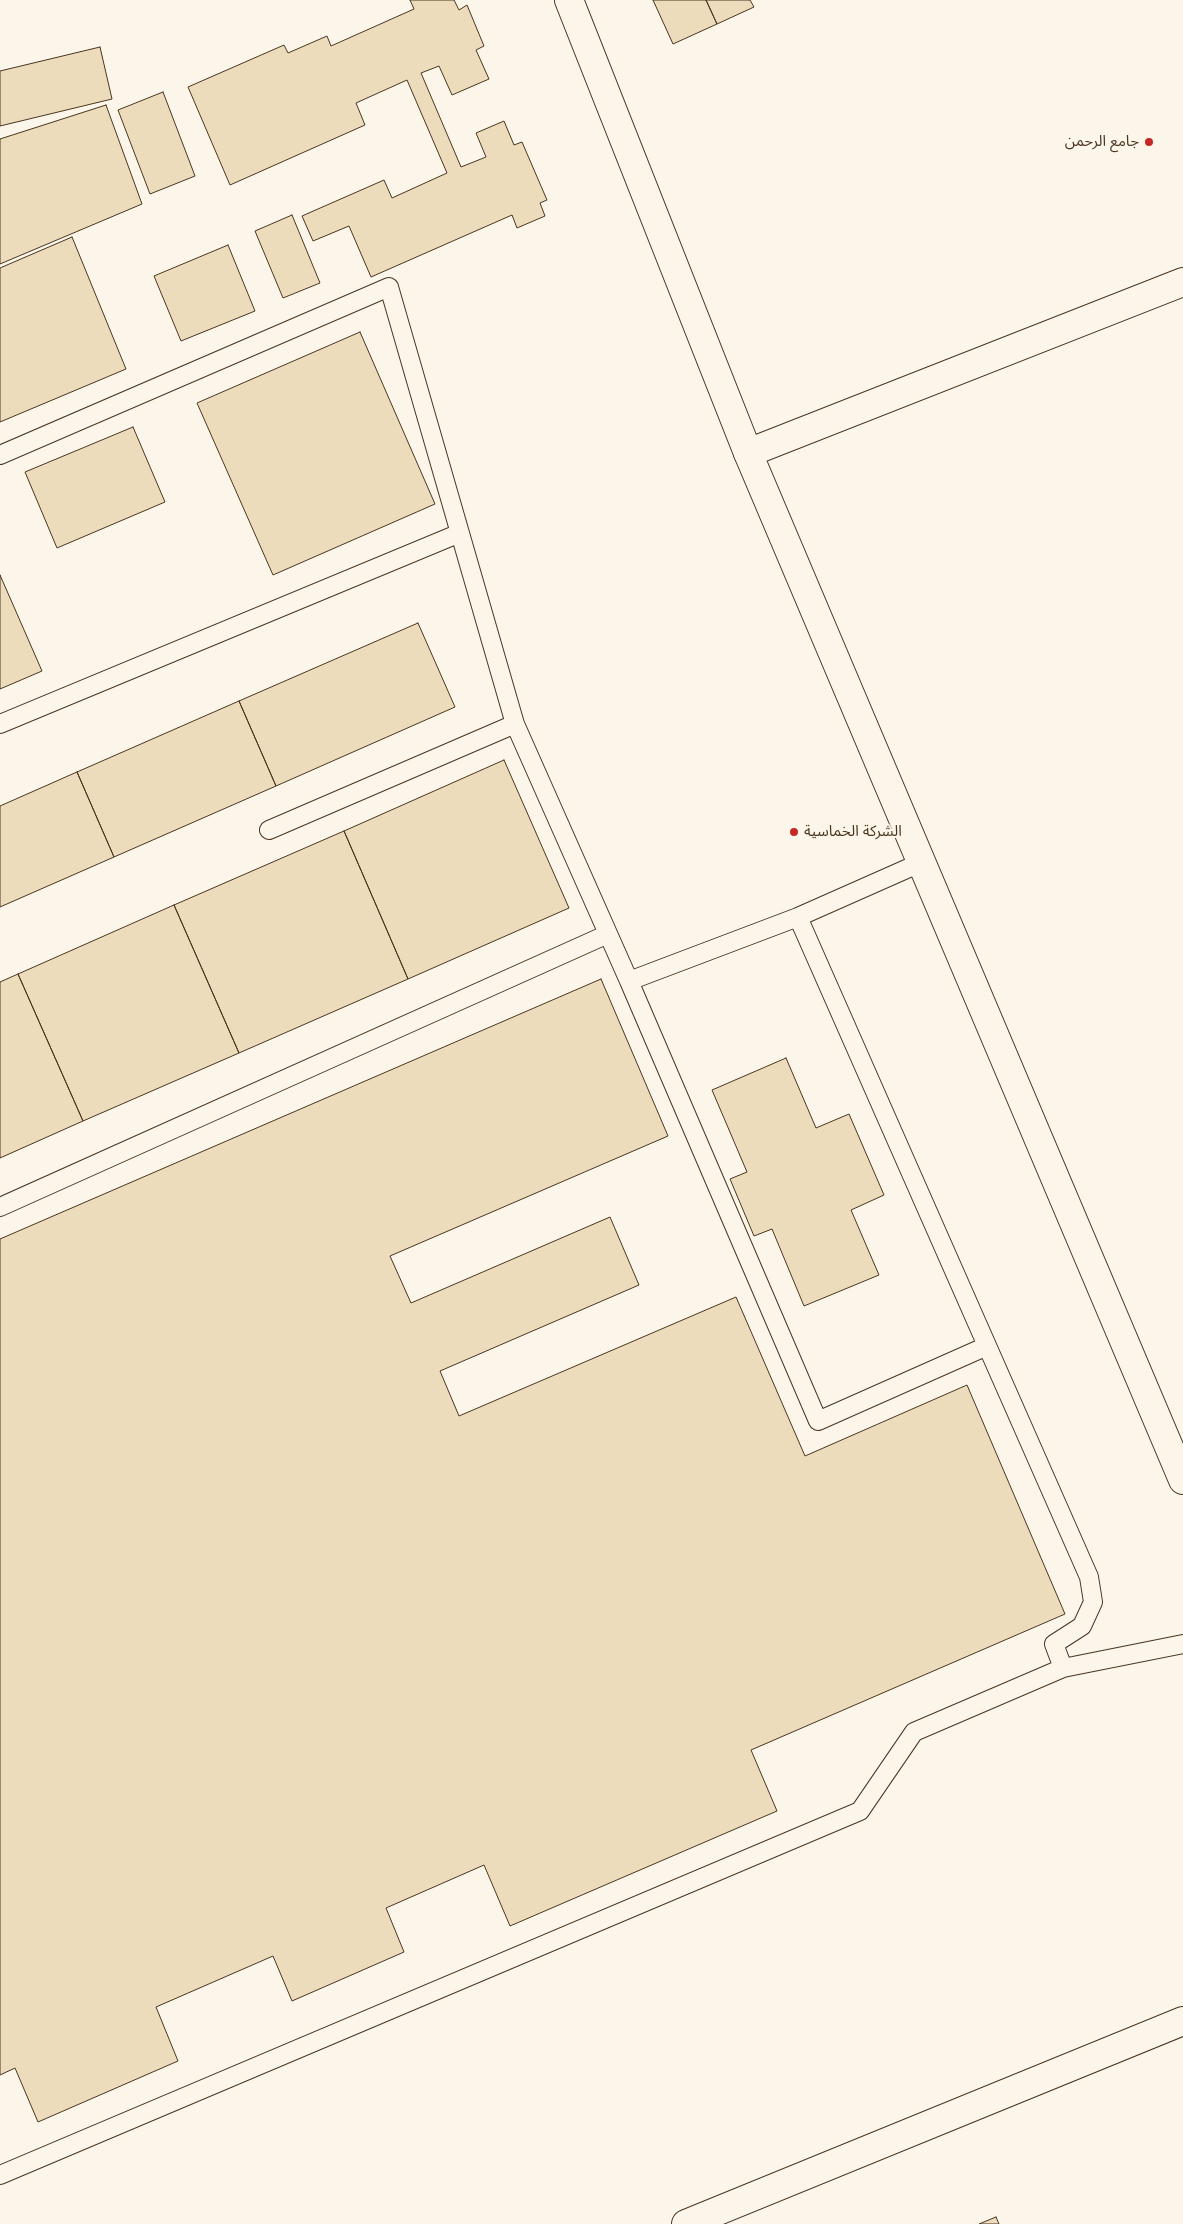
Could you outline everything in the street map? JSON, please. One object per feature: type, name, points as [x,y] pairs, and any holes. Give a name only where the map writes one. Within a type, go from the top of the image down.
[{"type":"main road","points":[[569,0],[748,452],[920,863],[1183,1480]]},
{"type":"main road","points":[[748,452],[1183,282]]},
{"type":"main road","points":[[686,2224],[1183,2021]]},
{"type":"lane","points":[[0,455],[389,287],[515,724],[629,981],[818,1420],[987,1346]]},
{"type":"lane","points":[[0,724],[460,534]]},
{"type":"lane","points":[[270,830],[515,724]]},
{"type":"lane","points":[[629,981],[798,917],[920,863]]},
{"type":"lane","points":[[798,917],[1088,1577],[1093,1602],[1082,1626],[1054,1644],[1063,1668]]},
{"type":"lane","points":[[0,1207],[608,934]]},
{"type":"lane","points":[[0,2175],[860,1811],[914,1732],[1063,1668],[1183,1644]]},
{"type":"building","points":[[410,0],[454,0],[459,10],[467,5],[484,46],[476,50],[489,79],[452,95],[439,66],[421,73],[461,167],[486,157],[476,133],[504,121],[514,145],[522,142],[547,200],[540,203],[545,216],[517,228],[512,215],[371,277],[349,226],[313,241],[302,216],[384,180],[392,198],[447,173],[407,80],[356,103],[365,125],[230,185],[188,87],[284,45],[288,53],[327,36],[331,46],[414,9]]},
{"type":"building","points":[[653,0],[706,0],[717,24],[673,44]]},
{"type":"building","points":[[706,0],[750,0],[754,7],[717,24]]},
{"type":"building","points":[[100,47],[112,99],[0,126],[0,71]]},
{"type":"building","points":[[163,92],[195,176],[150,194],[118,110]]},
{"type":"building","points":[[106,105],[142,204],[0,264],[0,139]]},
{"type":"building","points":[[292,215],[320,283],[283,298],[255,231]]},
{"type":"building","points":[[72,237],[126,369],[0,422],[0,268]]},
{"type":"building","points":[[228,245],[255,311],[181,341],[154,276]]},
{"type":"building","points":[[360,332],[435,504],[273,575],[197,403]]},
{"type":"building","points":[[133,427],[165,502],[57,548],[25,472]]},
{"type":"building","points":[[0,575],[42,671],[0,689]]},
{"type":"building","points":[[418,623],[455,707],[276,786],[239,701]]},
{"type":"building","points":[[239,701],[276,786],[114,857],[77,772]]},
{"type":"building","points":[[504,760],[569,908],[408,979],[344,831]]},
{"type":"building","points":[[77,772],[114,857],[0,907],[0,806]]},
{"type":"building","points":[[344,831],[408,979],[239,1053],[174,905]]},
{"type":"building","points":[[174,905],[239,1053],[83,1121],[18,974]]},
{"type":"building","points":[[18,974],[83,1121],[0,1158],[0,982]]},
{"type":"building","points":[[601,979],[668,1136],[390,1256],[411,1303],[610,1217],[639,1285],[440,1371],[459,1416],[736,1297],[805,1456],[967,1385],[1065,1614],[751,1750],[777,1811],[510,1926],[484,1865],[386,1908],[404,1952],[292,2001],[273,1956],[156,2007],[178,2061],[38,2122],[15,2068],[0,2075],[0,1239]]},
{"type":"building","points":[[786,1058],[816,1128],[849,1114],[884,1195],[851,1210],[879,1275],[804,1306],[772,1229],[754,1236],[730,1179],[747,1172],[712,1090]]},
{"type":"building","points":[[996,2217],[999,2224],[979,2224]]},
{"type":"place","name":"جامع الرحمن","points":[[1149,142]]},
{"type":"place","name":"الشركة الخماسية","points":[[794,832]]}]
